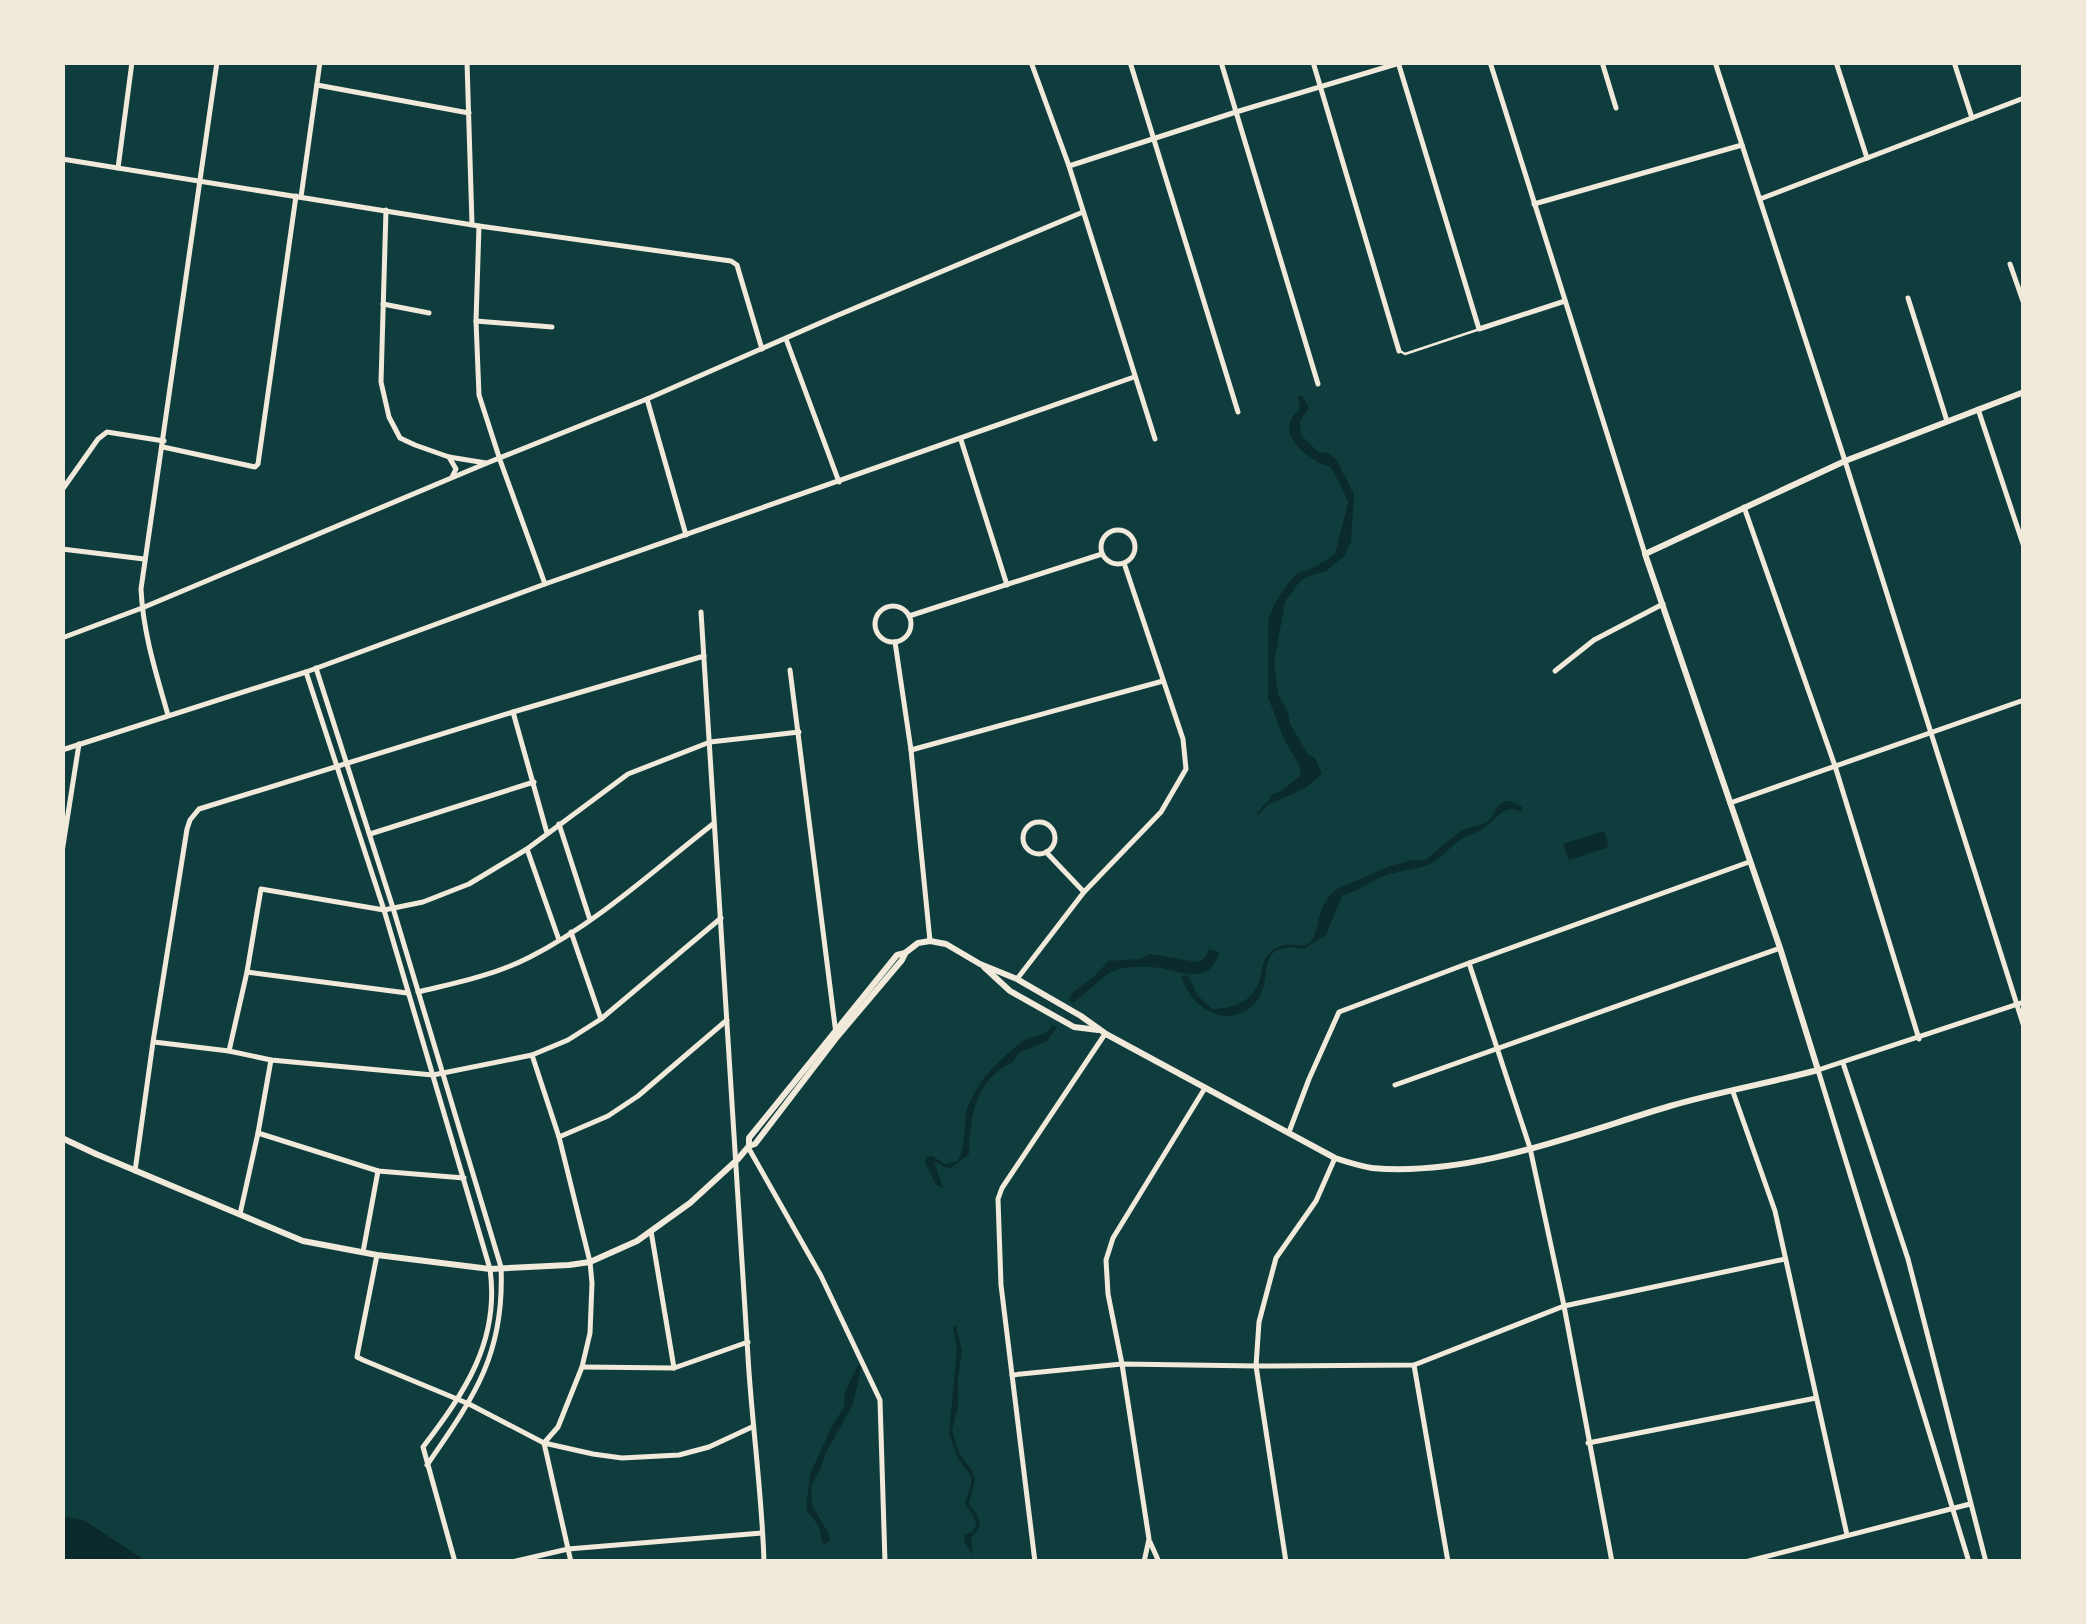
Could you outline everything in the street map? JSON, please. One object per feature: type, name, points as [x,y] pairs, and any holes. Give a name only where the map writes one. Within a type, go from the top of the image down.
[{"type":"street","points":[[118,168],[132,62]]},
{"type":"street","points":[[168,714],[151,657],[141,589],[217,62]]},
{"type":"street","points":[[62,490],[102,434],[112,431],[258,464],[320,62]]},
{"type":"street","points":[[467,62],[476,225],[479,394],[545,584]]},
{"type":"street","points":[[1031,62],[1069,166],[1155,438]]},
{"type":"street","points":[[1130,62],[1238,412]]},
{"type":"street","points":[[1221,62],[1318,384]]},
{"type":"street","points":[[1313,62],[1399,350]]},
{"type":"street","points":[[1490,62],[1644,554],[1780,948],[1969,1562]]},
{"type":"street","points":[[1602,62],[1616,108]]},
{"type":"street","points":[[1715,62],[2020,1003],[2024,1028]]},
{"type":"street","points":[[1836,62],[1867,158]]},
{"type":"street","points":[[1954,62],[1972,118]]},
{"type":"street","points":[[1069,166],[1400,63],[1478,329],[1566,301]]},
{"type":"street","points":[[317,85],[469,113]]},
{"type":"street","points":[[1760,199],[2024,98]]},
{"type":"street","points":[[1534,204],[1742,144]]},
{"type":"street","points":[[63,160],[731,261],[739,272],[762,349]]},
{"type":"street","points":[[386,210],[381,382],[394,429],[400,438],[449,457],[487,463]]},
{"type":"street","points":[[62,638],[647,400],[1083,212]]},
{"type":"street","points":[[2010,264],[2024,304]]},
{"type":"street","points":[[1908,298],[1947,421]]},
{"type":"street","points":[[384,304],[429,313]]},
{"type":"street","points":[[476,321],[552,327]]},
{"type":"street","points":[[786,338],[839,482]]},
{"type":"street","points":[[62,750],[306,672],[1134,377]]},
{"type":"street","points":[[1644,554],[1845,461],[2024,392]]},
{"type":"street","points":[[647,400],[686,535]]},
{"type":"street","points":[[1978,410],[2024,546]]},
{"type":"street","points":[[960,440],[1007,585]]},
{"type":"street","points":[[449,457],[456,469],[450,479]]},
{"type":"street","points":[[1744,507],[1836,766],[1919,1038]]},
{"type":"street","points":[[1115,530],[1132,538],[1132,558],[1124,563],[1109,562],[1102,554],[1106,535],[1115,530]]},
{"type":"street","points":[[62,548],[144,559]]},
{"type":"street","points":[[909,616],[1102,554]]},
{"type":"street","points":[[1018,979],[1084,892],[1161,812],[1186,769],[1184,739],[1124,563]]},
{"type":"street","points":[[1555,671],[1594,640],[1662,604]]},
{"type":"street","points":[[900,608],[909,616],[909,632],[895,642],[884,639],[876,630],[876,618],[884,609],[900,608]]},
{"type":"street","points":[[701,612],[752,1428],[764,1562]]},
{"type":"street","points":[[895,642],[911,750],[930,940]]},
{"type":"street","points":[[135,1171],[190,820],[199,809],[704,656]]},
{"type":"street","points":[[316,668],[393,908],[500,1267],[501,1309],[496,1339],[469,1404],[427,1465]]},
{"type":"street","points":[[790,670],[836,1033]]},
{"type":"street","points":[[306,672],[384,910],[490,1269],[491,1307],[476,1364],[459,1400],[423,1446],[455,1562]]},
{"type":"street","points":[[911,750],[1163,681]]},
{"type":"street","points":[[1730,803],[2024,700]]},
{"type":"street","points":[[514,712],[547,833]]},
{"type":"street","points":[[229,1051],[260,889],[384,910],[423,902],[469,884],[527,849],[628,774],[710,742],[799,732]]},
{"type":"street","points":[[62,852],[79,744]]},
{"type":"street","points":[[360,837],[534,782]]},
{"type":"street","points":[[1033,822],[1049,825],[1055,834],[1054,845],[1046,852],[1033,853],[1025,846],[1025,830],[1033,822]]},
{"type":"street","points":[[247,972],[409,993],[480,977],[530,958],[590,920],[715,823]]},
{"type":"street","points":[[559,824],[590,920]]},
{"type":"street","points":[[527,849],[559,940]]},
{"type":"street","points":[[1046,852],[1084,892]]},
{"type":"street","points":[[1288,1133],[1340,1012],[1750,862]]},
{"type":"street","points":[[153,1042],[271,1060],[433,1075],[532,1054],[568,1040],[601,1019],[721,918]]},
{"type":"street","points":[[571,932],[601,1019]]},
{"type":"street","points":[[62,1138],[303,1241],[490,1269],[568,1265],[590,1262],[637,1241],[690,1203],[738,1159],[748,1147],[749,1138],[897,955],[930,940],[1018,979],[1102,1032],[1335,1158],[1370,1168],[1454,1164],[1530,1148],[1676,1104],[1818,1070],[2020,1003]]},
{"type":"street","points":[[1395,1085],[1780,948]]},
{"type":"street","points":[[1469,963],[1530,1148],[1612,1562]]},
{"type":"street","points":[[980,964],[1010,991],[1074,1027],[1102,1032]]},
{"type":"street","points":[[560,1137],[608,1116],[638,1096],[727,1020]]},
{"type":"street","points":[[1035,1562],[998,1239],[999,1193],[1102,1032]]},
{"type":"street","points":[[532,1054],[560,1137],[590,1262],[592,1310],[582,1367],[558,1427],[544,1443]]},
{"type":"street","points":[[240,1216],[271,1060]]},
{"type":"street","points":[[1843,1062],[1908,1259],[1986,1562]]},
{"type":"street","points":[[1159,1562],[1149,1539],[1108,1294],[1106,1260],[1109,1247],[1205,1088]]},
{"type":"street","points":[[1733,1092],[1775,1211],[1847,1534]]},
{"type":"street","points":[[258,1133],[378,1171],[474,1178]]},
{"type":"street","points":[[748,1147],[821,1276],[880,1400],[885,1562]]},
{"type":"street","points":[[1286,1562],[1256,1366],[1259,1322],[1276,1258],[1316,1201],[1335,1158]]},
{"type":"street","points":[[362,1252],[378,1171]]},
{"type":"street","points":[[651,1231],[674,1368]]},
{"type":"street","points":[[377,1255],[357,1357],[469,1404],[544,1443],[592,1454],[622,1458],[668,1456],[708,1447],[752,1428]]},
{"type":"street","points":[[1012,1375],[1122,1364],[1414,1365],[1564,1306],[1785,1258]]},
{"type":"street","points":[[582,1367],[674,1368],[748,1342]]},
{"type":"street","points":[[1414,1365],[1448,1562]]},
{"type":"street","points":[[1588,1443],[1816,1398]]},
{"type":"street","points":[[544,1443],[571,1562]]},
{"type":"street","points":[[1745,1562],[1970,1504]]},
{"type":"street","points":[[512,1562],[568,1549],[763,1533]]},
{"type":"street","points":[[1144,1562],[1149,1539]]},
{"type":"lane","points":[[1399,350],[1404,354],[1478,329]]},
{"type":"water","points":[[1302,395],[1309,408],[1300,421],[1301,435],[1318,452],[1336,459],[1354,494],[1351,542],[1344,556],[1326,571],[1300,581],[1285,602],[1274,663],[1278,694],[1290,724],[1322,774],[1305,788],[1273,803],[1269,796],[1300,776],[1300,767],[1268,697],[1268,620],[1275,603],[1298,573],[1335,554],[1348,503],[1330,467],[1306,453],[1290,433],[1289,425],[1300,409],[1298,397]]},
{"type":"water","points":[[1505,801],[1522,807],[1522,812],[1505,811],[1430,864],[1384,876],[1342,896],[1326,935],[1304,949],[1284,948],[1273,953],[1259,998],[1243,1012],[1232,1016],[1211,1012],[1186,987],[1181,976],[1188,975],[1197,995],[1212,1009],[1242,1002],[1253,993],[1272,951],[1282,946],[1309,943],[1325,903],[1337,889],[1390,866],[1425,860],[1462,830],[1485,823]]},
{"type":"water","points":[[1604,831],[1609,847],[1569,860],[1563,844]]},
{"type":"water","points":[[1209,949],[1219,952],[1208,971],[1200,974],[1147,967],[1118,969],[1073,1003],[1068,1000],[1108,961],[1140,959],[1150,954],[1197,962],[1205,958]]},
{"type":"water","points":[[1053,1025],[1057,1027],[1046,1042],[1018,1053],[1013,1062],[990,1078],[973,1113],[969,1154],[951,1168],[934,1161],[943,1188],[936,1185],[926,1157],[932,1156],[945,1164],[958,1161],[967,1110],[982,1080],[1021,1043]]},
{"type":"water","points":[[956,1326],[962,1351],[958,1407],[952,1430],[959,1453],[975,1479],[969,1503],[980,1526],[971,1538],[973,1555],[964,1541],[977,1523],[965,1503],[971,1476],[958,1459],[949,1434]]},
{"type":"water","points":[[858,1365],[861,1368],[853,1405],[811,1486],[812,1505],[830,1536],[830,1541],[823,1545],[819,1526],[806,1510],[810,1474],[844,1407],[845,1392]]},
{"type":"water","points":[[62,1516],[84,1520],[146,1561],[63,1561]]},
{"type":"waterway","points":[[1258,813],[1270,801]]}]
